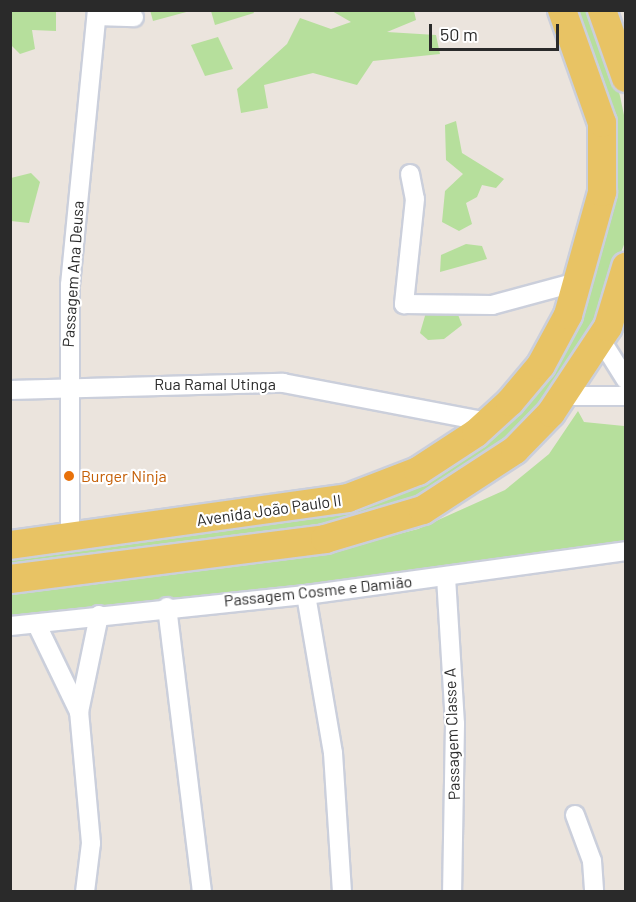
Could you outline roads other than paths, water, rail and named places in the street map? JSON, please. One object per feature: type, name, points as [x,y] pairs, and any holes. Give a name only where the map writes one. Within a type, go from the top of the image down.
[{"type":"main road","name":"Avenida João Paulo II","points":[[10,545],[348,498],[418,471],[488,422],[541,365],[581,281],[602,192],[602,123],[562,10]]},
{"type":"main road","points":[[602,10],[626,78]]},
{"type":"main road","points":[[10,579],[270,548],[370,529],[423,510],[475,480],[515,450],[563,396],[600,339],[626,267]]},
{"type":"street","points":[[97,13],[134,17]]},
{"type":"street","name":"Passagem Ana Deusa","points":[[70,538],[66,385],[97,13]]},
{"type":"street","points":[[411,174],[415,199],[404,304],[492,305],[581,281]]},
{"type":"street","points":[[600,339],[626,380]]},
{"type":"street","name":"Rua Ramal Utinga","points":[[10,390],[66,385],[283,383],[488,422]]},
{"type":"street","points":[[563,396],[626,396]]},
{"type":"street","name":"Passagem Cosme e Damião","points":[[10,626],[37,625],[167,607],[306,595],[626,551]]},
{"type":"street","name":"Passagem Classe A","points":[[446,577],[455,724],[452,891]]},
{"type":"street","points":[[306,595],[333,753],[342,891]]},
{"type":"street","points":[[167,607],[201,891]]},
{"type":"street","points":[[85,891],[91,843],[79,712],[99,615]]},
{"type":"street","points":[[37,625],[79,712]]},
{"type":"street","points":[[575,815],[592,861],[594,891]]},
{"type":"place","name":"Burger Ninja","points":[[69,476]]}]
